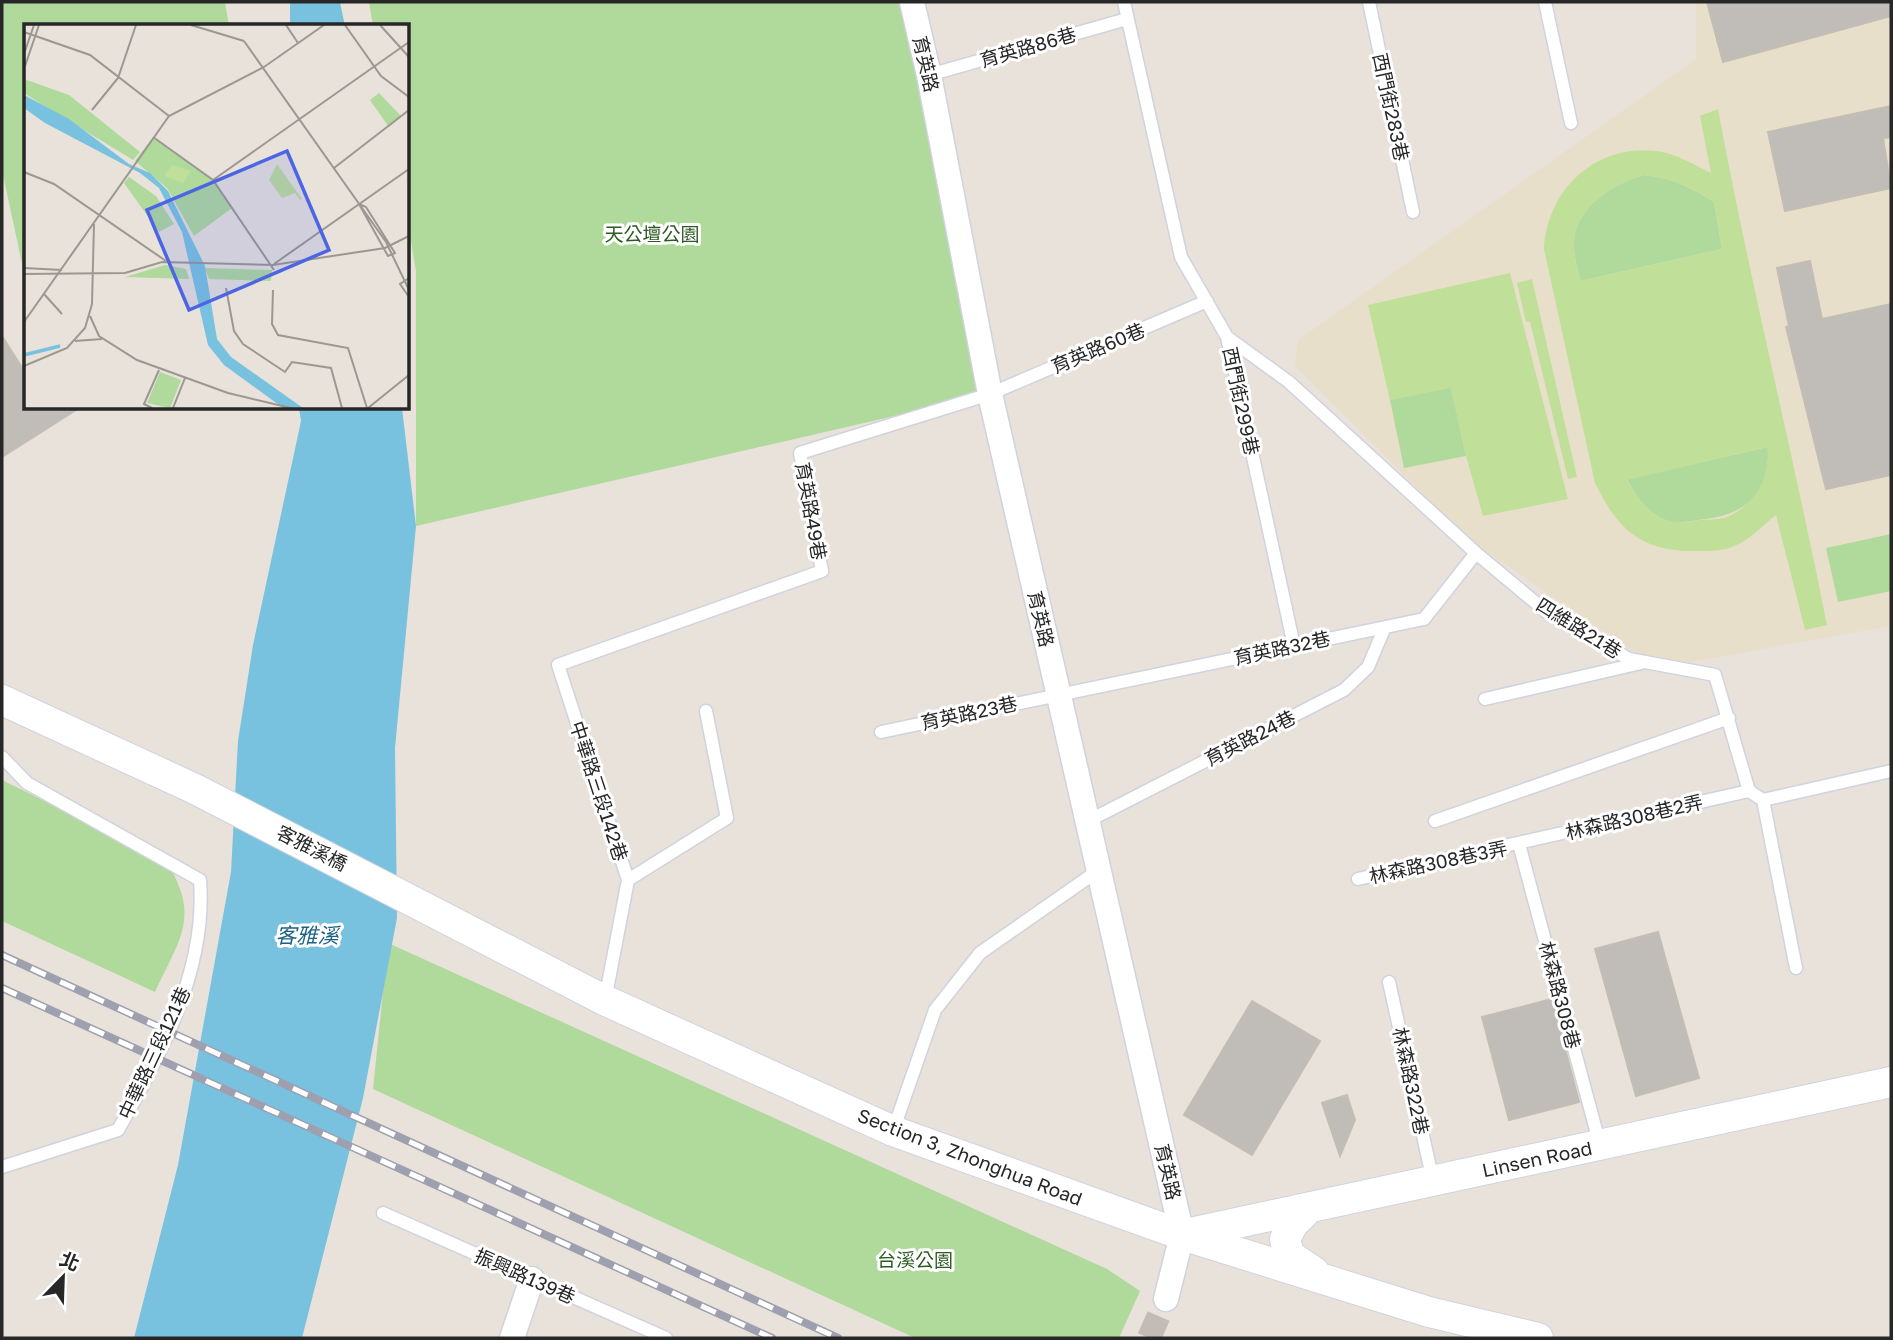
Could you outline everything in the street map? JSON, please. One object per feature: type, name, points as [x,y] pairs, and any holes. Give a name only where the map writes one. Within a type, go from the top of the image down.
[{"type":"street","name":"育英路","points":[[912,2],[929,75],[990,394],[1182,1235]]},
{"type":"street","name":"客雅溪橋","points":[[2,700],[195,789],[428,908]]},
{"type":"street","name":"Section 3, Zhonghua Road","points":[[428,908],[604,1000],[893,1131],[1182,1235],[1429,1312],[1538,1338]]},
{"type":"street","name":"Linsen Road","points":[[1182,1235],[1891,1082]]},
{"type":"street","points":[[1309,1208],[1293,1224],[1284,1239],[1289,1255],[1323,1278]]},
{"type":"street","points":[[1166,1299],[1182,1235]]},
{"type":"street","points":[[512,1338],[532,1279]]},
{"type":"lane","name":"西門街299巷","points":[[1124,2],[1181,257],[1227,337],[1294,646]]},
{"type":"lane","name":"西門街283巷","points":[[1369,2],[1413,212]]},
{"type":"lane","points":[[1545,2],[1571,123]]},
{"type":"lane","name":"育英路86巷","points":[[929,75],[1127,19]]},
{"type":"lane","name":"育英路60巷","points":[[990,394],[1207,302]]},
{"type":"lane","name":"四維路21巷","points":[[1227,337],[1289,382],[1476,553],[1548,613],[1641,663],[1715,675],[1749,790]]},
{"type":"lane","name":"育英路49巷","points":[[558,665],[822,571],[800,453],[990,394]]},
{"type":"lane","name":"育英路32巷","points":[[1058,694],[1424,619],[1476,553]]},
{"type":"lane","name":"育英路24巷","points":[[1087,821],[1344,690],[1368,667],[1385,627]]},
{"type":"lane","points":[[1485,699],[1641,663]]},
{"type":"lane","name":"中華路三段142巷","points":[[558,665],[628,880],[604,1000]]},
{"type":"lane","name":"育英路23巷","points":[[881,732],[1058,694]]},
{"type":"lane","points":[[628,880],[727,818],[706,711]]},
{"type":"lane","points":[[1435,821],[1729,718]]},
{"type":"lane","name":"中華路三段121巷","points":[[2,757],[27,783],[200,880],[202,911],[188,983],[144,1085],[118,1130],[2,1167]]},
{"type":"lane","points":[[1763,800],[1891,771]]},
{"type":"lane","points":[[1749,790],[1763,800],[1796,968]]},
{"type":"lane","name":"林森路308巷2弄","points":[[1519,844],[1749,790]]},
{"type":"lane","name":"林森路308巷3弄","points":[[1357,879],[1519,844]]},
{"type":"lane","name":"林森路308巷","points":[[1519,844],[1601,1145]]},
{"type":"lane","points":[[893,1131],[935,1010],[980,953],[1099,870]]},
{"type":"lane","name":"林森路322巷","points":[[1389,982],[1433,1181]]},
{"type":"lane","name":"振興路139巷","points":[[383,1213],[666,1338]]},
{"type":"shaded area","points":[[1696,2],[1891,2],[1891,626],[1658,668],[1469,540],[1295,366],[1298,340],[1696,59]]},
{"type":"green space","points":[[2,2],[225,2],[229,24],[24,24],[24,273],[2,170]]},
{"type":"green space","name":"天公壇公園","points":[[369,2],[911,2],[990,394],[416,526],[416,271],[410,236],[410,24],[373,24]]},
{"type":"green space","points":[[1718,109],[1814,561],[1827,625],[1805,630],[1776,515],[1750,537],[1732,547],[1689,551],[1671,550],[1642,540],[1631,533],[1611,512],[1595,483],[1544,249],[1547,228],[1564,191],[1594,164],[1613,155],[1634,151],[1663,152],[1711,173],[1700,116]],"holes":[[[1644,175],[1681,184],[1714,202],[1722,249],[1580,281],[1574,248],[1576,230],[1581,218],[1609,191]],[[1767,447],[1767,468],[1759,488],[1746,505],[1724,518],[1682,522],[1663,519],[1642,502],[1627,480]]]},
{"type":"green space","points":[[1644,175],[1681,184],[1714,202],[1722,249],[1580,281],[1574,248],[1576,230],[1581,218],[1609,191]]},
{"type":"green space","points":[[1510,273],[1568,499],[1483,516],[1451,388],[1390,400],[1368,305]]},
{"type":"green space","points":[[1532,279],[1577,477],[1568,479],[1530,322],[1526,322],[1517,283]]},
{"type":"green space","points":[[1451,387],[1466,456],[1404,468],[1390,400]]},
{"type":"green space","points":[[1768,447],[1768,463],[1760,488],[1744,506],[1720,516],[1684,522],[1663,519],[1651,512],[1642,502],[1627,479]]},
{"type":"green space","points":[[1891,534],[1891,591],[1838,602],[1826,548]]},
{"type":"green space","points":[[2,780],[166,861],[183,898],[183,927],[179,942],[155,992],[2,921]]},
{"type":"green space","name":"台溪公園","points":[[388,943],[1107,1269],[1140,1291],[1119,1338],[915,1338],[373,1089]]},
{"type":"water","points":[[290,2],[340,2],[345,24],[290,24]]},
{"type":"water","name":"客雅溪","points":[[299,410],[402,410],[416,526],[395,748],[397,918],[363,1098],[302,1338],[134,1338],[178,1165],[231,872],[238,741],[253,645],[301,421]]},
{"type":"building","points":[[1707,2],[1891,2],[1891,16],[1723,62]]},
{"type":"building","points":[[1891,106],[1891,137],[1883,138],[1891,188],[1785,211],[1768,132]]},
{"type":"building","points":[[1810,261],[1822,319],[1891,304],[1891,475],[1826,489],[1786,327],[1789,326],[1777,268]]},
{"type":"building","points":[[2,336],[24,371],[24,410],[76,410],[2,457]]},
{"type":"building","points":[[1658,932],[1699,1078],[1636,1096],[1595,949]]},
{"type":"building","points":[[1552,999],[1579,1102],[1509,1120],[1482,1017]]},
{"type":"building","points":[[1252,1001],[1320,1041],[1252,1155],[1184,1115]]},
{"type":"building","points":[[1347,1095],[1355,1120],[1340,1156],[1322,1103]]},
{"type":"tunnel","points":[[1149,1338],[1166,1299]]},
{"type":"railway","points":[[2,955],[838,1338]]},
{"type":"railway","points":[[2,988],[772,1338]]}]
